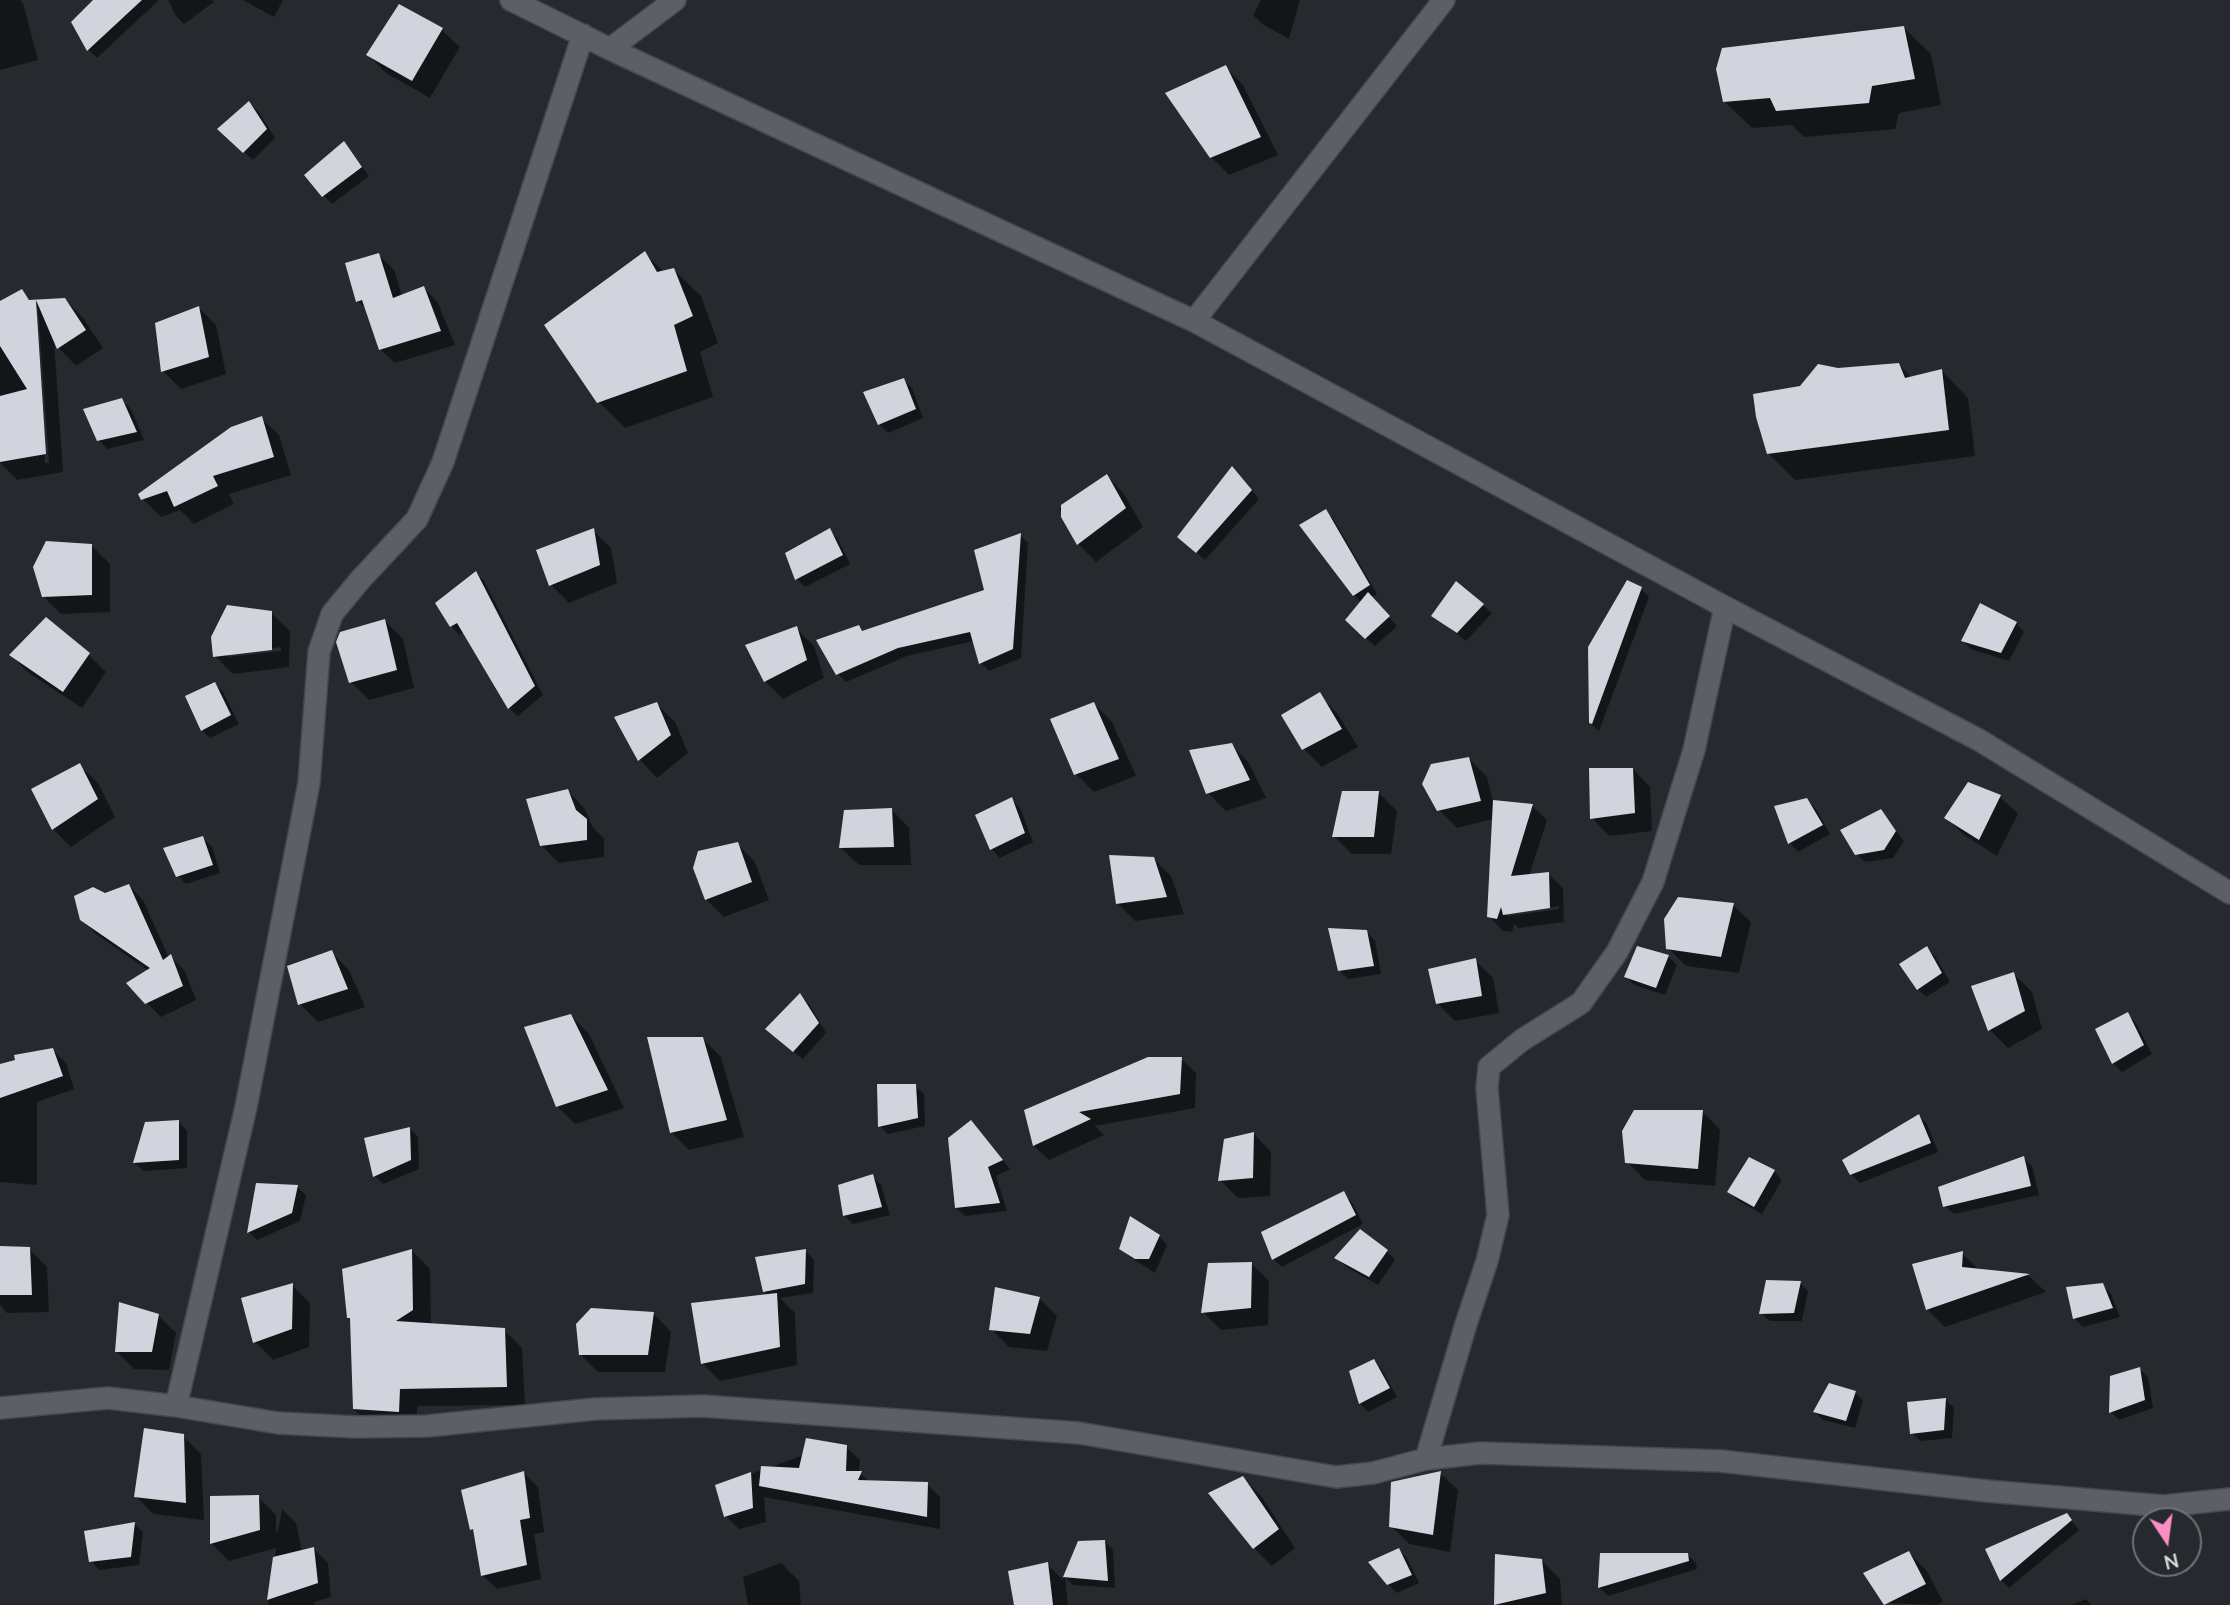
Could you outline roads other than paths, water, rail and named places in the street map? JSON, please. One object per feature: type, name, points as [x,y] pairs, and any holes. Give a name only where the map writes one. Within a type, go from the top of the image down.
[{"type":"street","points":[[511,0],[610,49],[1194,321],[1725,607],[1979,740],[2230,894]]},
{"type":"street","points":[[610,49],[675,0]]},
{"type":"street","points":[[1194,321],[1444,0]]},
{"type":"street","points":[[176,1406],[246,1107],[309,783],[319,652],[332,614],[417,519],[443,462],[583,35]]},
{"type":"street","points":[[1426,1459],[1487,1261],[1498,1215],[1487,1088],[1489,1067],[1522,1040],[1581,1003],[1617,951],[1653,882],[1694,750],[1725,607]]},
{"type":"street","points":[[0,1408],[108,1398],[278,1423],[368,1427],[427,1426],[595,1409],[703,1406],[1079,1433],[1336,1477],[1373,1473],[1426,1459],[1481,1453],[1721,1461],[1987,1491],[2164,1506],[2230,1499]]}]
